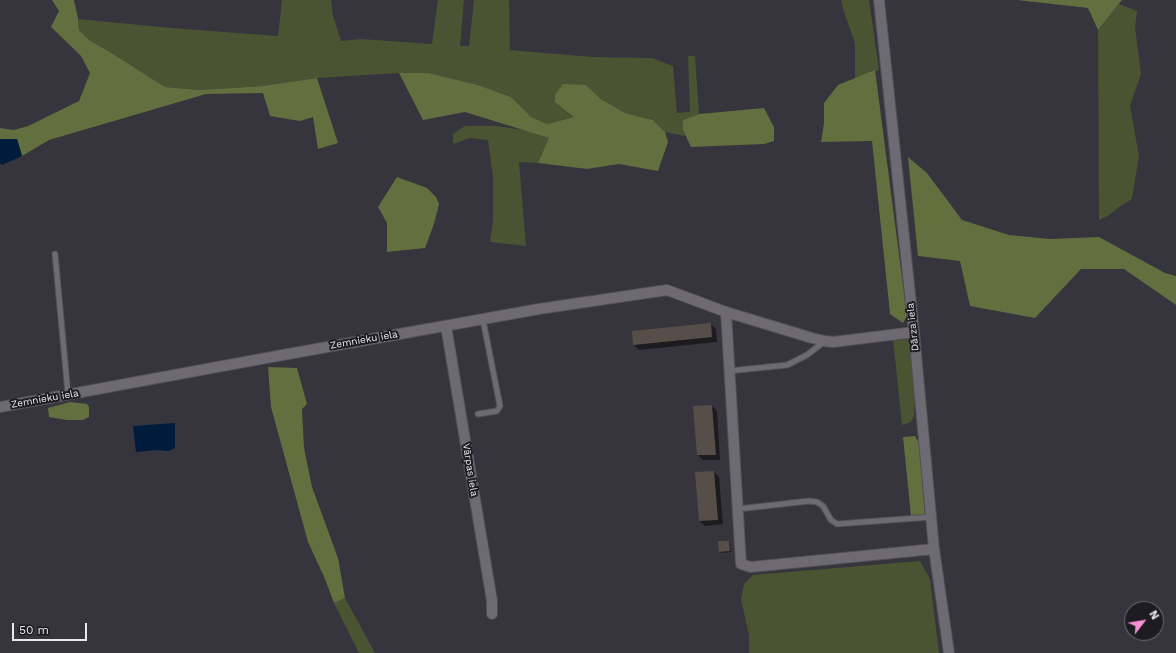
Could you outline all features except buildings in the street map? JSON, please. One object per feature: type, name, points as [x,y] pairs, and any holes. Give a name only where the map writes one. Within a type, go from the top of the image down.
[{"type":"street","name":"Dārza iela","points":[[879,0],[914,332],[934,549],[948,653]]},
{"type":"street","name":"Zemnieku iela","points":[[0,407],[446,326],[667,290],[726,312],[825,341],[833,342],[914,332]]},
{"type":"street","points":[[726,312],[741,564],[751,567],[934,549]]},
{"type":"street","name":"Vārpas iela","points":[[446,326],[492,601],[492,614]]},
{"type":"lane","points":[[56,254],[68,394]]},
{"type":"lane","points":[[478,414],[496,411],[500,406],[483,320]]},
{"type":"lane","points":[[729,371],[787,365],[807,355],[825,341]]},
{"type":"lane","points":[[738,509],[809,501],[817,502],[823,506],[831,520],[837,524],[931,517]]},
{"type":"green space","points":[[52,0],[74,0],[79,30],[89,40],[165,87],[200,90],[262,86],[317,78],[338,143],[318,149],[313,117],[300,121],[270,116],[263,93],[206,94],[49,140],[22,156],[17,139],[0,139],[0,128],[14,130],[28,126],[79,101],[90,73],[81,56],[51,27],[59,11]]},
{"type":"green space","points":[[282,0],[331,0],[333,15],[341,41],[361,39],[432,44],[438,0],[464,0],[460,46],[469,46],[474,0],[509,0],[510,50],[593,57],[652,58],[673,66],[677,113],[690,112],[688,56],[695,56],[699,114],[683,120],[683,130],[685,136],[665,132],[653,120],[625,113],[601,99],[586,85],[574,117],[547,124],[531,118],[511,97],[478,85],[429,73],[399,73],[317,78],[262,86],[200,90],[165,87],[89,40],[79,30],[78,19],[278,36]]},
{"type":"green space","points":[[841,0],[869,0],[879,70],[855,79],[855,43]]},
{"type":"green space","points":[[1017,0],[1122,0],[1098,30],[1088,8]]},
{"type":"green space","points":[[1119,4],[1137,11],[1135,27],[1141,74],[1130,106],[1139,156],[1132,199],[1108,216],[1099,220],[1098,30]]},
{"type":"green space","points":[[875,70],[907,316],[903,323],[890,314],[872,141],[821,142],[824,123],[824,103],[838,85]]},
{"type":"green space","points":[[399,73],[429,73],[478,85],[511,97],[531,117],[547,124],[574,117],[555,102],[555,95],[563,84],[586,85],[601,99],[625,113],[653,120],[665,132],[668,142],[658,171],[619,164],[587,169],[538,163],[549,138],[465,112],[423,120]]},
{"type":"green space","points":[[764,108],[774,127],[774,141],[764,144],[691,147],[683,130],[683,120],[699,114]]},
{"type":"green space","points":[[465,126],[496,126],[524,130],[550,138],[538,163],[519,162],[526,246],[490,242],[493,220],[493,176],[488,140],[470,138],[453,144],[453,134]]},
{"type":"green space","points":[[908,157],[927,173],[962,220],[1009,235],[1050,239],[1099,237],[1165,273],[1176,276],[1176,305],[1124,269],[1081,269],[1035,318],[970,306],[960,261],[918,256]]},
{"type":"green space","points":[[397,177],[427,188],[436,197],[439,204],[434,224],[425,248],[387,252],[387,223],[378,207]]},
{"type":"green space","points":[[909,336],[915,391],[914,416],[911,422],[902,425],[893,339]]},
{"type":"green space","points":[[268,367],[297,368],[307,404],[302,409],[304,448],[312,487],[338,558],[345,598],[334,603],[308,542],[271,407]]},
{"type":"green space","points":[[70,402],[87,404],[89,407],[89,417],[83,420],[67,420],[49,417],[48,408]]},
{"type":"green space","points":[[915,436],[919,443],[925,515],[911,516],[903,437]]},
{"type":"green space","points":[[920,561],[930,579],[939,653],[749,653],[749,635],[741,599],[744,584],[753,575]]},
{"type":"green space","points":[[345,598],[375,653],[359,653],[334,603]]},
{"type":"water","points":[[0,139],[17,139],[22,156],[2,165],[0,163]]},
{"type":"water","points":[[175,423],[175,448],[168,451],[156,450],[136,452],[133,426]]}]
